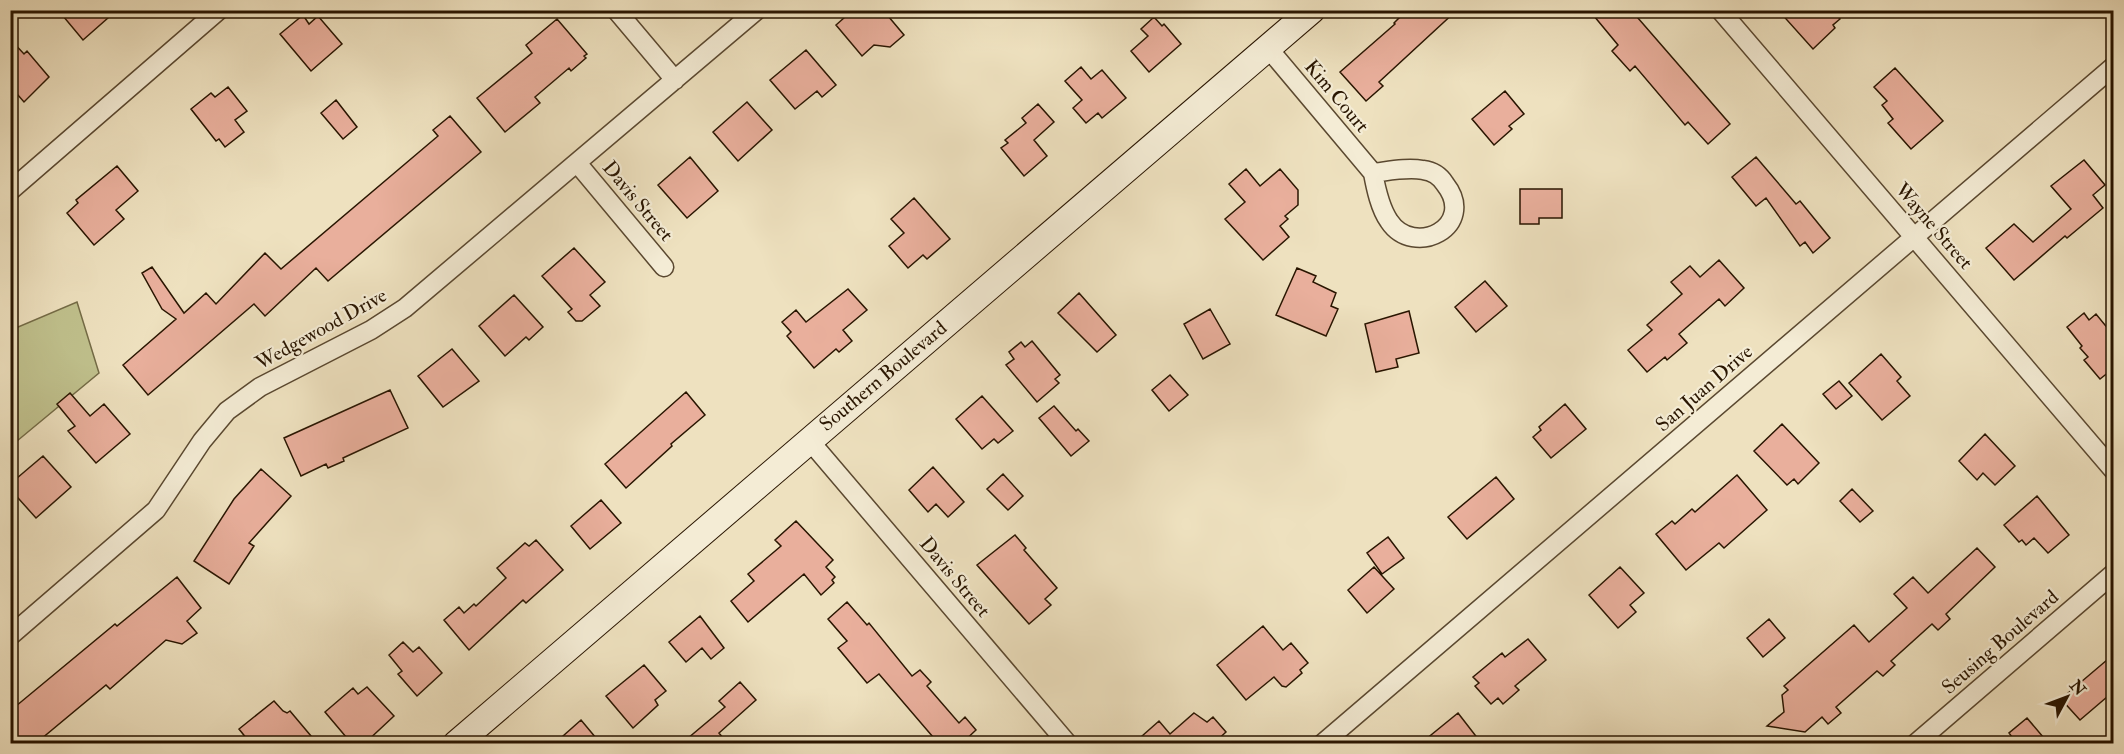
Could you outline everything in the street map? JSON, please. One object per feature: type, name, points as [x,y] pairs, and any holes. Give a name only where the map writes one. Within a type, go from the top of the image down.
[{"type":"street","points":[[10,191],[219,10]]},
{"type":"street","points":[[616,10],[675,80]]},
{"type":"street","name":"Wedgewood Drive","points":[[10,636],[156,510],[202,441],[227,411],[268,383],[371,330],[405,308],[578,164],[757,10]]},
{"type":"street","name":"Southern Boulevard","points":[[456,744],[1312,10]]},
{"type":"street","name":"Wayne Street","points":[[1720,10],[2114,471]]},
{"type":"street","name":"Kim Court","points":[[1268,48],[1372,173],[1389,222],[1414,238],[1444,231],[1454,216],[1455,204],[1450,190],[1439,176],[1415,169],[1372,173]]},
{"type":"street","name":"San Juan Drive","points":[[1322,744],[2114,66]]},
{"type":"street","name":"Davis Street","points":[[578,164],[664,267]]},
{"type":"street","name":"Davis Street","points":[[809,440],[1068,744]]},
{"type":"street","name":"Seusing Boulevard","points":[[1915,744],[2114,573]]},
{"type":"green space","points":[[77,302],[99,373],[11,446],[11,330]]},
{"type":"building","points":[[58,10],[117,10],[83,40]]},
{"type":"building","points":[[853,10],[883,10],[904,35],[890,47],[874,45],[862,56],[836,25]]},
{"type":"building","points":[[1407,10],[1457,10],[1379,82],[1383,86],[1366,101],[1340,72],[1395,24]]},
{"type":"building","points":[[1589,10],[1631,10],[1730,124],[1708,144],[1688,122],[1685,125],[1635,66],[1630,71],[1612,51],[1618,45]]},
{"type":"building","points":[[1778,10],[1833,10],[1840,19],[1833,25],[1835,28],[1813,49]]},
{"type":"building","points":[[303,15],[309,24],[318,16],[342,44],[311,71],[280,34]]},
{"type":"building","points":[[1154,17],[1162,26],[1164,24],[1181,44],[1149,72],[1131,51],[1148,36],[1141,29]]},
{"type":"building","points":[[557,19],[587,54],[584,56],[586,58],[571,71],[569,68],[535,97],[540,103],[505,132],[477,98],[532,53],[526,45]]},
{"type":"building","points":[[10,39],[24,54],[27,51],[49,77],[24,102],[10,86]]},
{"type":"building","points":[[806,50],[836,85],[822,97],[817,91],[795,109],[770,80]]},
{"type":"building","points":[[1081,67],[1091,79],[1102,70],[1126,98],[1102,118],[1098,113],[1086,123],[1073,108],[1082,100],[1065,81]]},
{"type":"building","points":[[1895,68],[1943,121],[1911,149],[1888,123],[1893,119],[1882,105],[1887,101],[1874,87]]},
{"type":"building","points":[[228,87],[247,111],[235,120],[244,132],[225,147],[219,139],[216,141],[191,109],[211,93],[215,97]]},
{"type":"building","points":[[1505,91],[1524,114],[1509,126],[1512,129],[1494,145],[1472,119]]},
{"type":"building","points":[[336,100],[357,127],[343,139],[321,113]]},
{"type":"building","points":[[747,102],[772,130],[738,161],[713,132]]},
{"type":"building","points":[[1038,104],[1054,122],[1034,140],[1047,156],[1024,176],[1001,148],[1008,143],[1005,140],[1026,123],[1022,118]]},
{"type":"building","points":[[450,116],[481,152],[328,281],[316,268],[265,316],[254,304],[148,395],[123,365],[176,319],[162,309],[142,273],[152,267],[184,313],[206,293],[216,304],[265,253],[281,269],[438,136],[433,130]]},
{"type":"building","points":[[690,157],[718,191],[687,218],[658,185]]},
{"type":"building","points":[[1756,157],[1796,204],[1800,201],[1830,238],[1813,253],[1805,242],[1800,246],[1766,198],[1756,206],[1732,177]]},
{"type":"building","points":[[2084,160],[2105,185],[2093,195],[2103,208],[2067,238],[2065,236],[2014,280],[1986,248],[2014,224],[2033,242],[2071,209],[2051,186]]},
{"type":"building","points":[[117,166],[138,191],[116,210],[124,219],[94,245],[67,213],[78,203],[76,200]]},
{"type":"building","points":[[1246,169],[1260,186],[1280,169],[1298,190],[1298,205],[1285,216],[1288,219],[1280,226],[1289,237],[1263,260],[1225,219],[1245,202],[1229,184]]},
{"type":"building","points":[[1520,189],[1562,189],[1562,218],[1539,218],[1539,224],[1520,224]]},
{"type":"building","points":[[914,198],[950,239],[927,259],[923,255],[908,268],[889,246],[904,233],[891,219]]},
{"type":"building","points":[[574,248],[605,282],[590,295],[600,306],[582,321],[576,321],[568,312],[572,309],[542,276]]},
{"type":"building","points":[[1719,260],[1744,288],[1725,306],[1719,299],[1679,334],[1687,343],[1667,360],[1665,357],[1647,372],[1628,350],[1652,330],[1647,325],[1682,294],[1671,282],[1690,266],[1700,277]]},
{"type":"building","points":[[1297,268],[1316,276],[1313,282],[1336,293],[1331,306],[1338,309],[1326,336],[1276,315]]},
{"type":"building","points":[[1485,281],[1507,306],[1476,332],[1455,307]]},
{"type":"building","points":[[848,289],[867,310],[843,330],[852,341],[839,352],[836,349],[814,368],[787,336],[791,332],[782,322],[796,310],[806,322]]},
{"type":"building","points":[[1079,293],[1116,335],[1097,352],[1058,313]]},
{"type":"building","points":[[514,295],[543,327],[529,340],[526,337],[505,356],[479,326]]},
{"type":"building","points":[[1210,309],[1230,344],[1203,359],[1184,324]]},
{"type":"building","points":[[1409,311],[1419,353],[1396,359],[1398,367],[1376,372],[1365,324]]},
{"type":"building","points":[[2084,313],[2089,320],[2096,314],[2114,336],[2114,368],[2100,379],[2084,360],[2088,357],[2067,327]]},
{"type":"building","points":[[1032,341],[1060,375],[1055,379],[1059,383],[1037,402],[1006,365],[1014,359],[1009,352],[1021,342],[1025,347]]},
{"type":"building","points":[[452,349],[479,381],[443,407],[418,376]]},
{"type":"building","points":[[1881,354],[1901,377],[1897,381],[1910,396],[1882,420],[1849,383]]},
{"type":"building","points":[[1170,375],[1188,395],[1169,411],[1152,390]]},
{"type":"building","points":[[1839,381],[1852,396],[1836,409],[1823,394]]},
{"type":"building","points":[[390,390],[408,428],[343,458],[344,461],[328,468],[326,464],[301,476],[284,438]]},
{"type":"building","points":[[686,392],[705,415],[626,488],[605,464]]},
{"type":"building","points":[[70,393],[90,416],[104,404],[130,434],[96,463],[68,431],[75,426],[57,404]]},
{"type":"building","points":[[982,396],[1013,431],[998,443],[994,439],[982,449],[956,419]]},
{"type":"building","points":[[1565,404],[1586,429],[1551,458],[1533,437],[1541,430],[1539,427]]},
{"type":"building","points":[[1054,406],[1076,431],[1078,429],[1089,441],[1071,456],[1039,418]]},
{"type":"building","points":[[1782,424],[1819,463],[1798,484],[1794,479],[1787,485],[1754,451]]},
{"type":"building","points":[[1985,434],[2015,466],[1995,485],[1983,473],[1977,480],[1959,461]]},
{"type":"building","points":[[43,456],[71,487],[36,518],[10,489],[10,484]]},
{"type":"building","points":[[933,467],[964,502],[948,517],[936,504],[928,512],[909,490]]},
{"type":"building","points":[[261,469],[291,496],[249,543],[254,546],[229,584],[194,561],[234,499]]},
{"type":"building","points":[[1003,474],[1023,496],[1008,510],[987,489]]},
{"type":"building","points":[[1737,475],[1767,510],[1724,548],[1719,543],[1686,570],[1656,534],[1672,521],[1675,524],[1692,509],[1695,512]]},
{"type":"building","points":[[1496,477],[1514,499],[1467,539],[1448,517]]},
{"type":"building","points":[[1852,489],[1873,511],[1860,522],[1840,501]]},
{"type":"building","points":[[2037,496],[2069,535],[2048,553],[2034,538],[2026,545],[2022,540],[2019,542],[2004,525]]},
{"type":"building","points":[[601,500],[621,523],[590,549],[571,526]]},
{"type":"building","points":[[796,521],[833,560],[826,567],[835,577],[832,580],[834,583],[821,595],[804,574],[748,622],[731,601],[754,581],[748,574],[781,546],[775,540]]},
{"type":"building","points":[[1015,535],[1026,548],[1024,550],[1057,588],[1045,599],[1051,605],[1029,624],[977,565]]},
{"type":"building","points":[[1388,537],[1404,558],[1382,574],[1367,553]]},
{"type":"building","points":[[536,540],[563,570],[526,603],[523,600],[469,650],[444,620],[459,607],[464,613],[474,604],[476,606],[506,578],[497,568],[525,543],[529,546]]},
{"type":"building","points":[[1977,548],[1995,567],[1946,614],[1950,619],[1938,630],[1932,624],[1891,661],[1895,665],[1883,676],[1877,671],[1836,707],[1841,713],[1828,724],[1822,717],[1805,732],[1767,726],[1784,712],[1782,695],[1788,690],[1784,686],[1854,625],[1869,642],[1907,608],[1894,594],[1913,577],[1928,593]]},
{"type":"building","points":[[1374,567],[1394,589],[1367,613],[1348,590]]},
{"type":"building","points":[[1620,567],[1644,593],[1630,605],[1636,612],[1618,628],[1589,595]]},
{"type":"building","points":[[177,577],[201,608],[187,621],[197,633],[182,644],[166,640],[110,689],[106,685],[35,744],[10,744],[10,711],[115,624],[117,626]]},
{"type":"building","points":[[847,602],[867,625],[869,623],[912,676],[920,670],[931,682],[927,686],[959,723],[965,717],[976,730],[961,744],[939,744],[879,674],[867,683],[838,648],[847,641],[828,619]]},
{"type":"building","points":[[700,616],[724,648],[711,659],[702,648],[686,662],[669,642]]},
{"type":"building","points":[[1769,619],[1785,638],[1763,657],[1747,638]]},
{"type":"building","points":[[1263,626],[1283,650],[1291,643],[1308,663],[1300,670],[1302,673],[1286,687],[1274,677],[1246,700],[1217,665]]},
{"type":"building","points":[[1528,639],[1546,660],[1515,686],[1519,690],[1503,704],[1498,698],[1491,704],[1475,686],[1479,683],[1473,677],[1502,653],[1505,657]]},
{"type":"building","points":[[403,642],[413,652],[419,647],[442,673],[417,696],[398,674],[402,671],[389,655]]},
{"type":"building","points":[[2114,654],[2114,691],[2080,720],[2061,699]]},
{"type":"building","points":[[644,665],[666,691],[655,700],[658,705],[633,728],[606,696]]},
{"type":"building","points":[[740,682],[756,700],[719,733],[728,744],[681,744],[725,707],[719,701]]},
{"type":"building","points":[[367,687],[394,716],[364,744],[352,744],[325,712],[353,688],[358,694]]},
{"type":"building","points":[[274,701],[283,711],[287,713],[290,711],[311,736],[302,744],[251,744],[239,729]]},
{"type":"building","points":[[1194,713],[1207,722],[1213,717],[1226,732],[1213,744],[1133,744],[1159,721],[1170,734]]},
{"type":"building","points":[[1458,713],[1482,744],[1420,744]]},
{"type":"building","points":[[2027,718],[2049,744],[2017,744],[2009,733]]},
{"type":"building","points":[[581,720],[601,744],[554,744]]}]
